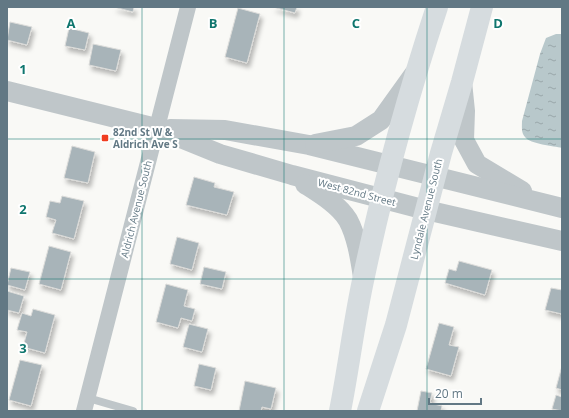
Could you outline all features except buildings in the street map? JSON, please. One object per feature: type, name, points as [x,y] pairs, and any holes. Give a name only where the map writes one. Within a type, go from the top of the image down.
[{"type":"main road","points":[[340,411],[363,278],[416,71],[437,7]]},
{"type":"main road","name":"Lyndale Avenue South","points":[[368,411],[396,325],[434,176],[462,82],[482,7]]},
{"type":"street","name":"Aldrich Avenue South","points":[[86,405],[188,7]]},
{"type":"street","points":[[309,145],[356,136],[381,120],[416,71]]},
{"type":"street","points":[[462,82],[465,111],[464,140],[477,164],[508,184],[555,206]]},
{"type":"street","name":"West 82nd Street","points":[[7,91],[156,128],[220,154],[292,175],[426,210],[562,241]]},
{"type":"street","name":"West 82nd Street","points":[[156,128],[225,130],[309,145],[555,206]]},
{"type":"street","points":[[292,175],[329,200],[347,219],[357,247],[363,278]]},
{"type":"lane","points":[[86,405],[133,411]]},
{"type":"water","points":[[556,34],[562,34],[562,148],[532,141],[525,137],[522,129],[522,121],[540,54],[546,38]]},
{"type":"place","name":"82nd St W & Aldrich Ave S","points":[[105,138]]}]
